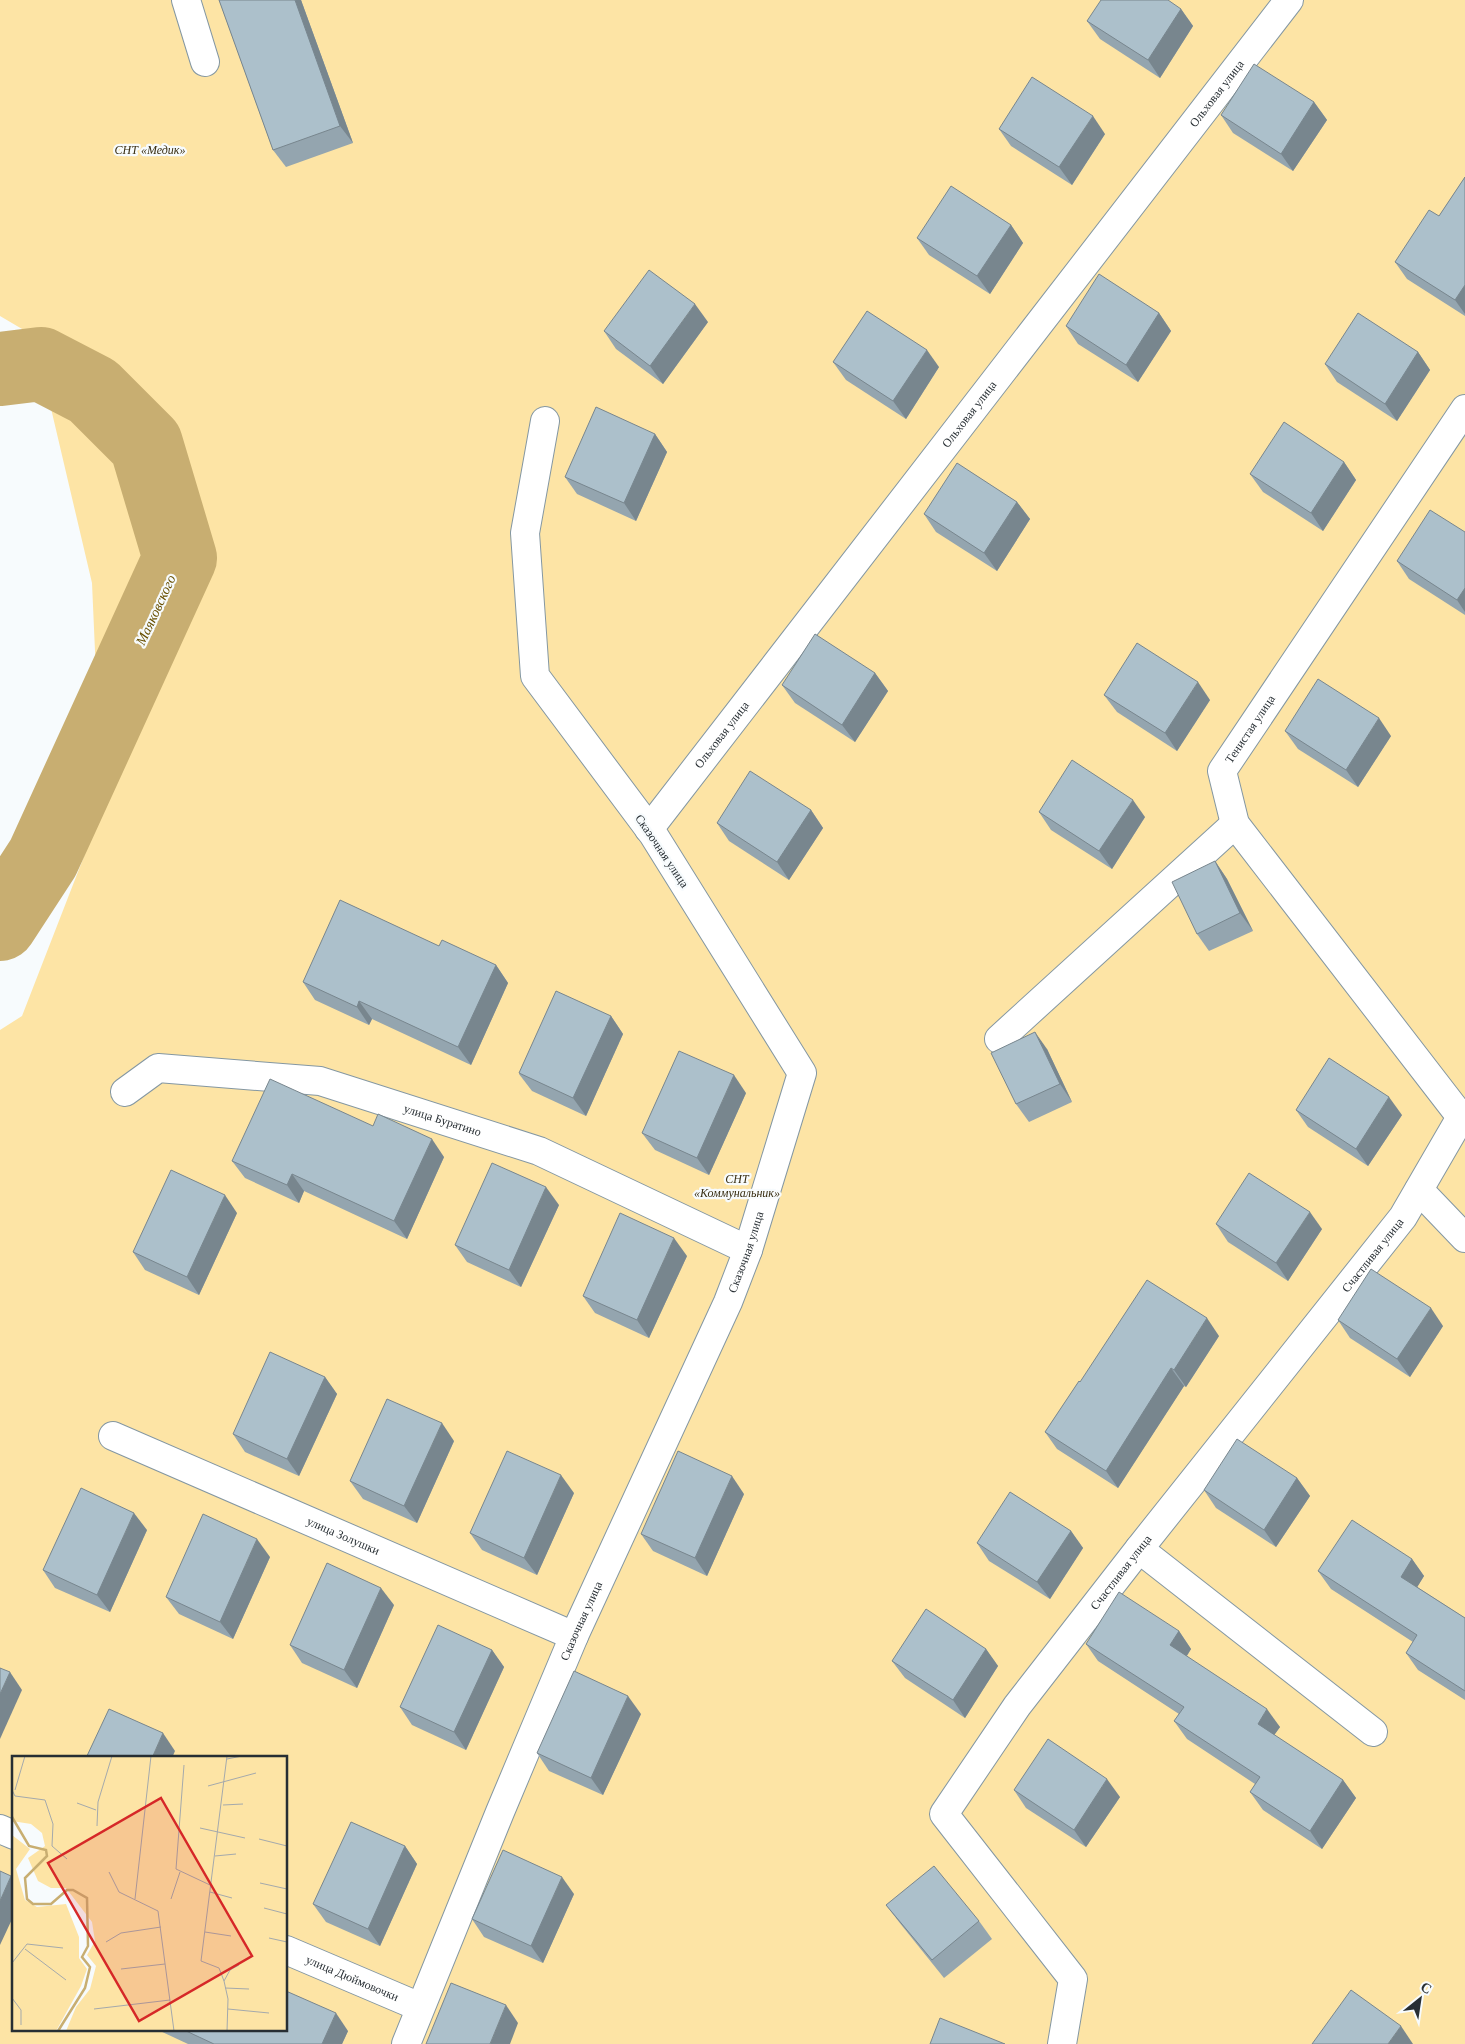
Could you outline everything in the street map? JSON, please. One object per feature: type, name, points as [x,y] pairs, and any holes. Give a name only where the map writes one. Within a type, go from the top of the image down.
[{"type":"street","points":[[186,0],[206,62]]},
{"type":"street","name":"Ольховая улица","points":[[649,829],[1288,0]]},
{"type":"street","name":"Тенистая улица","points":[[1463,1115],[1235,824],[1222,771],[1465,409]]},
{"type":"street","name":"Сказочная улица","points":[[406,2044],[574,1636],[728,1302],[748,1250],[802,1073],[649,829],[536,676],[525,533],[546,421]]},
{"type":"street","points":[[999,1039],[1235,824]]},
{"type":"street","name":"улица Буратино","points":[[125,1092],[158,1068],[320,1081],[539,1151],[748,1250]]},
{"type":"street","name":"Счастливая улица","points":[[1062,2044],[1073,1979],[944,1814],[1017,1706],[1139,1549],[1403,1217],[1463,1115]]},
{"type":"street","points":[[1419,1190],[1465,1238]]},
{"type":"street","name":"улица Золушки","points":[[113,1436],[574,1636]]},
{"type":"street","points":[[1139,1549],[1372,1732]]},
{"type":"street","points":[[0,1829],[12,1834]]},
{"type":"street","name":"улица Дюймовочки","points":[[288,1951],[420,2007]]},
{"type":"green space","name":"СНТ «Коммунальник»","points":[[0,0],[1465,0],[1465,2044],[0,2044],[0,1030],[22,1016],[102,810],[92,583],[34,336],[0,316]]},
{"type":"building","points":[[219,0],[295,0],[340,126],[273,150]]},
{"type":"building","points":[[1101,0],[1168,0],[1181,9],[1148,60],[1087,21]]},
{"type":"building","points":[[1254,64],[1314,102],[1281,154],[1221,115]]},
{"type":"building","points":[[1032,77],[1093,116],[1059,167],[999,129]]},
{"type":"building","points":[[1465,177],[1465,285],[1455,300],[1395,262],[1429,210],[1439,216]]},
{"type":"building","points":[[951,186],[1011,225],[977,276],[917,238]]},
{"type":"building","points":[[649,270],[695,304],[650,366],[604,331]]},
{"type":"building","points":[[1099,274],[1159,313],[1126,365],[1066,326]]},
{"type":"building","points":[[867,311],[927,350],[893,401],[833,362]]},
{"type":"building","points":[[1358,313],[1418,352],[1385,404],[1325,364]]},
{"type":"building","points":[[596,407],[655,434],[624,503],[565,477]]},
{"type":"building","points":[[1284,422],[1344,462],[1311,513],[1250,474]]},
{"type":"building","points":[[957,463],[1017,502],[984,553],[924,514]]},
{"type":"building","points":[[1430,510],[1465,532],[1465,588],[1457,600],[1397,561]]},
{"type":"building","points":[[815,634],[875,673],[842,725],[782,685]]},
{"type":"building","points":[[1137,643],[1198,682],[1165,733],[1104,695]]},
{"type":"building","points":[[1318,679],[1379,718],[1346,770],[1285,731]]},
{"type":"building","points":[[1072,760],[1133,800],[1099,851],[1039,812]]},
{"type":"building","points":[[750,771],[811,810],[777,862],[717,823]]},
{"type":"building","points":[[1215,861],[1240,913],[1197,934],[1172,882]]},
{"type":"building","points":[[340,900],[439,946],[442,940],[496,965],[458,1047],[359,1001],[357,1007],[303,982]]},
{"type":"building","points":[[556,991],[611,1016],[573,1098],[519,1073]]},
{"type":"building","points":[[1035,1032],[1060,1084],[1016,1104],[991,1053]]},
{"type":"building","points":[[679,1051],[734,1075],[697,1158],[642,1133]]},
{"type":"building","points":[[1329,1058],[1389,1097],[1356,1149],[1296,1110]]},
{"type":"building","points":[[270,1079],[373,1126],[378,1114],[432,1139],[394,1221],[292,1174],[287,1185],[232,1161]]},
{"type":"building","points":[[492,1163],[546,1187],[509,1270],[455,1245]]},
{"type":"building","points":[[171,1170],[225,1195],[187,1277],[133,1252]]},
{"type":"building","points":[[1249,1173],[1310,1212],[1276,1263],[1216,1224]]},
{"type":"building","points":[[620,1213],[674,1238],[637,1320],[583,1296]]},
{"type":"building","points":[[1371,1269],[1431,1308],[1397,1359],[1338,1320]]},
{"type":"building","points":[[1147,1280],[1207,1318],[1174,1370],[1171,1368],[1106,1471],[1045,1432]]},
{"type":"building","points":[[270,1352],[325,1377],[287,1459],[233,1434]]},
{"type":"building","points":[[387,1399],[442,1423],[404,1506],[350,1481]]},
{"type":"building","points":[[1237,1439],[1297,1478],[1264,1530],[1204,1490]]},
{"type":"building","points":[[507,1451],[561,1475],[524,1558],[470,1533]]},
{"type":"building","points":[[678,1451],[732,1476],[695,1558],[641,1534]]},
{"type":"building","points":[[81,1488],[134,1513],[97,1595],[43,1570]]},
{"type":"building","points":[[1010,1492],[1071,1531],[1037,1582],[977,1543]]},
{"type":"building","points":[[203,1514],[257,1539],[220,1622],[166,1597]]},
{"type":"building","points":[[1352,1520],[1412,1559],[1401,1577],[1465,1618],[1465,1691],[1406,1653],[1417,1635],[1318,1571]]},
{"type":"building","points":[[327,1563],[381,1588],[344,1670],[290,1645]]},
{"type":"building","points":[[1119,1592],[1179,1631],[1170,1645],[1267,1709],[1258,1724],[1343,1780],[1310,1831],[1250,1792],[1260,1777],[1174,1721],[1184,1707],[1086,1644]]},
{"type":"building","points":[[926,1609],[986,1649],[953,1700],[892,1661]]},
{"type":"building","points":[[438,1625],[492,1650],[454,1732],[400,1707]]},
{"type":"building","points":[[0,1668],[10,1672],[0,1694]]},
{"type":"building","points":[[574,1671],[628,1696],[591,1778],[537,1753]]},
{"type":"building","points":[[109,1709],[163,1733],[153,1756],[87,1756]]},
{"type":"building","points":[[1048,1739],[1107,1779],[1074,1830],[1014,1790]]},
{"type":"building","points":[[351,1822],[405,1846],[368,1929],[313,1904]]},
{"type":"building","points":[[503,1850],[562,1877],[531,1946],[472,1919]]},
{"type":"building","points":[[934,1866],[979,1921],[932,1960],[886,1905]]},
{"type":"building","points":[[0,1871],[11,1876],[0,1901]]},
{"type":"building","points":[[451,1983],[506,2005],[490,2044],[426,2044]]},
{"type":"building","points":[[1351,1990],[1401,2026],[1388,2044],[1312,2044]]},
{"type":"building","points":[[288,1992],[336,2013],[322,2044],[214,2044],[188,2032],[288,2032]]},
{"type":"building","points":[[940,2018],[1005,2044],[930,2044]]},
{"type":"waterway","name":"Маяковского","points":[[0,369],[41,364],[93,391],[146,444],[180,558],[43,858],[0,924]]},
{"type":"park label","name":"СНТ «Медик»","points":[[150,150]]}]
